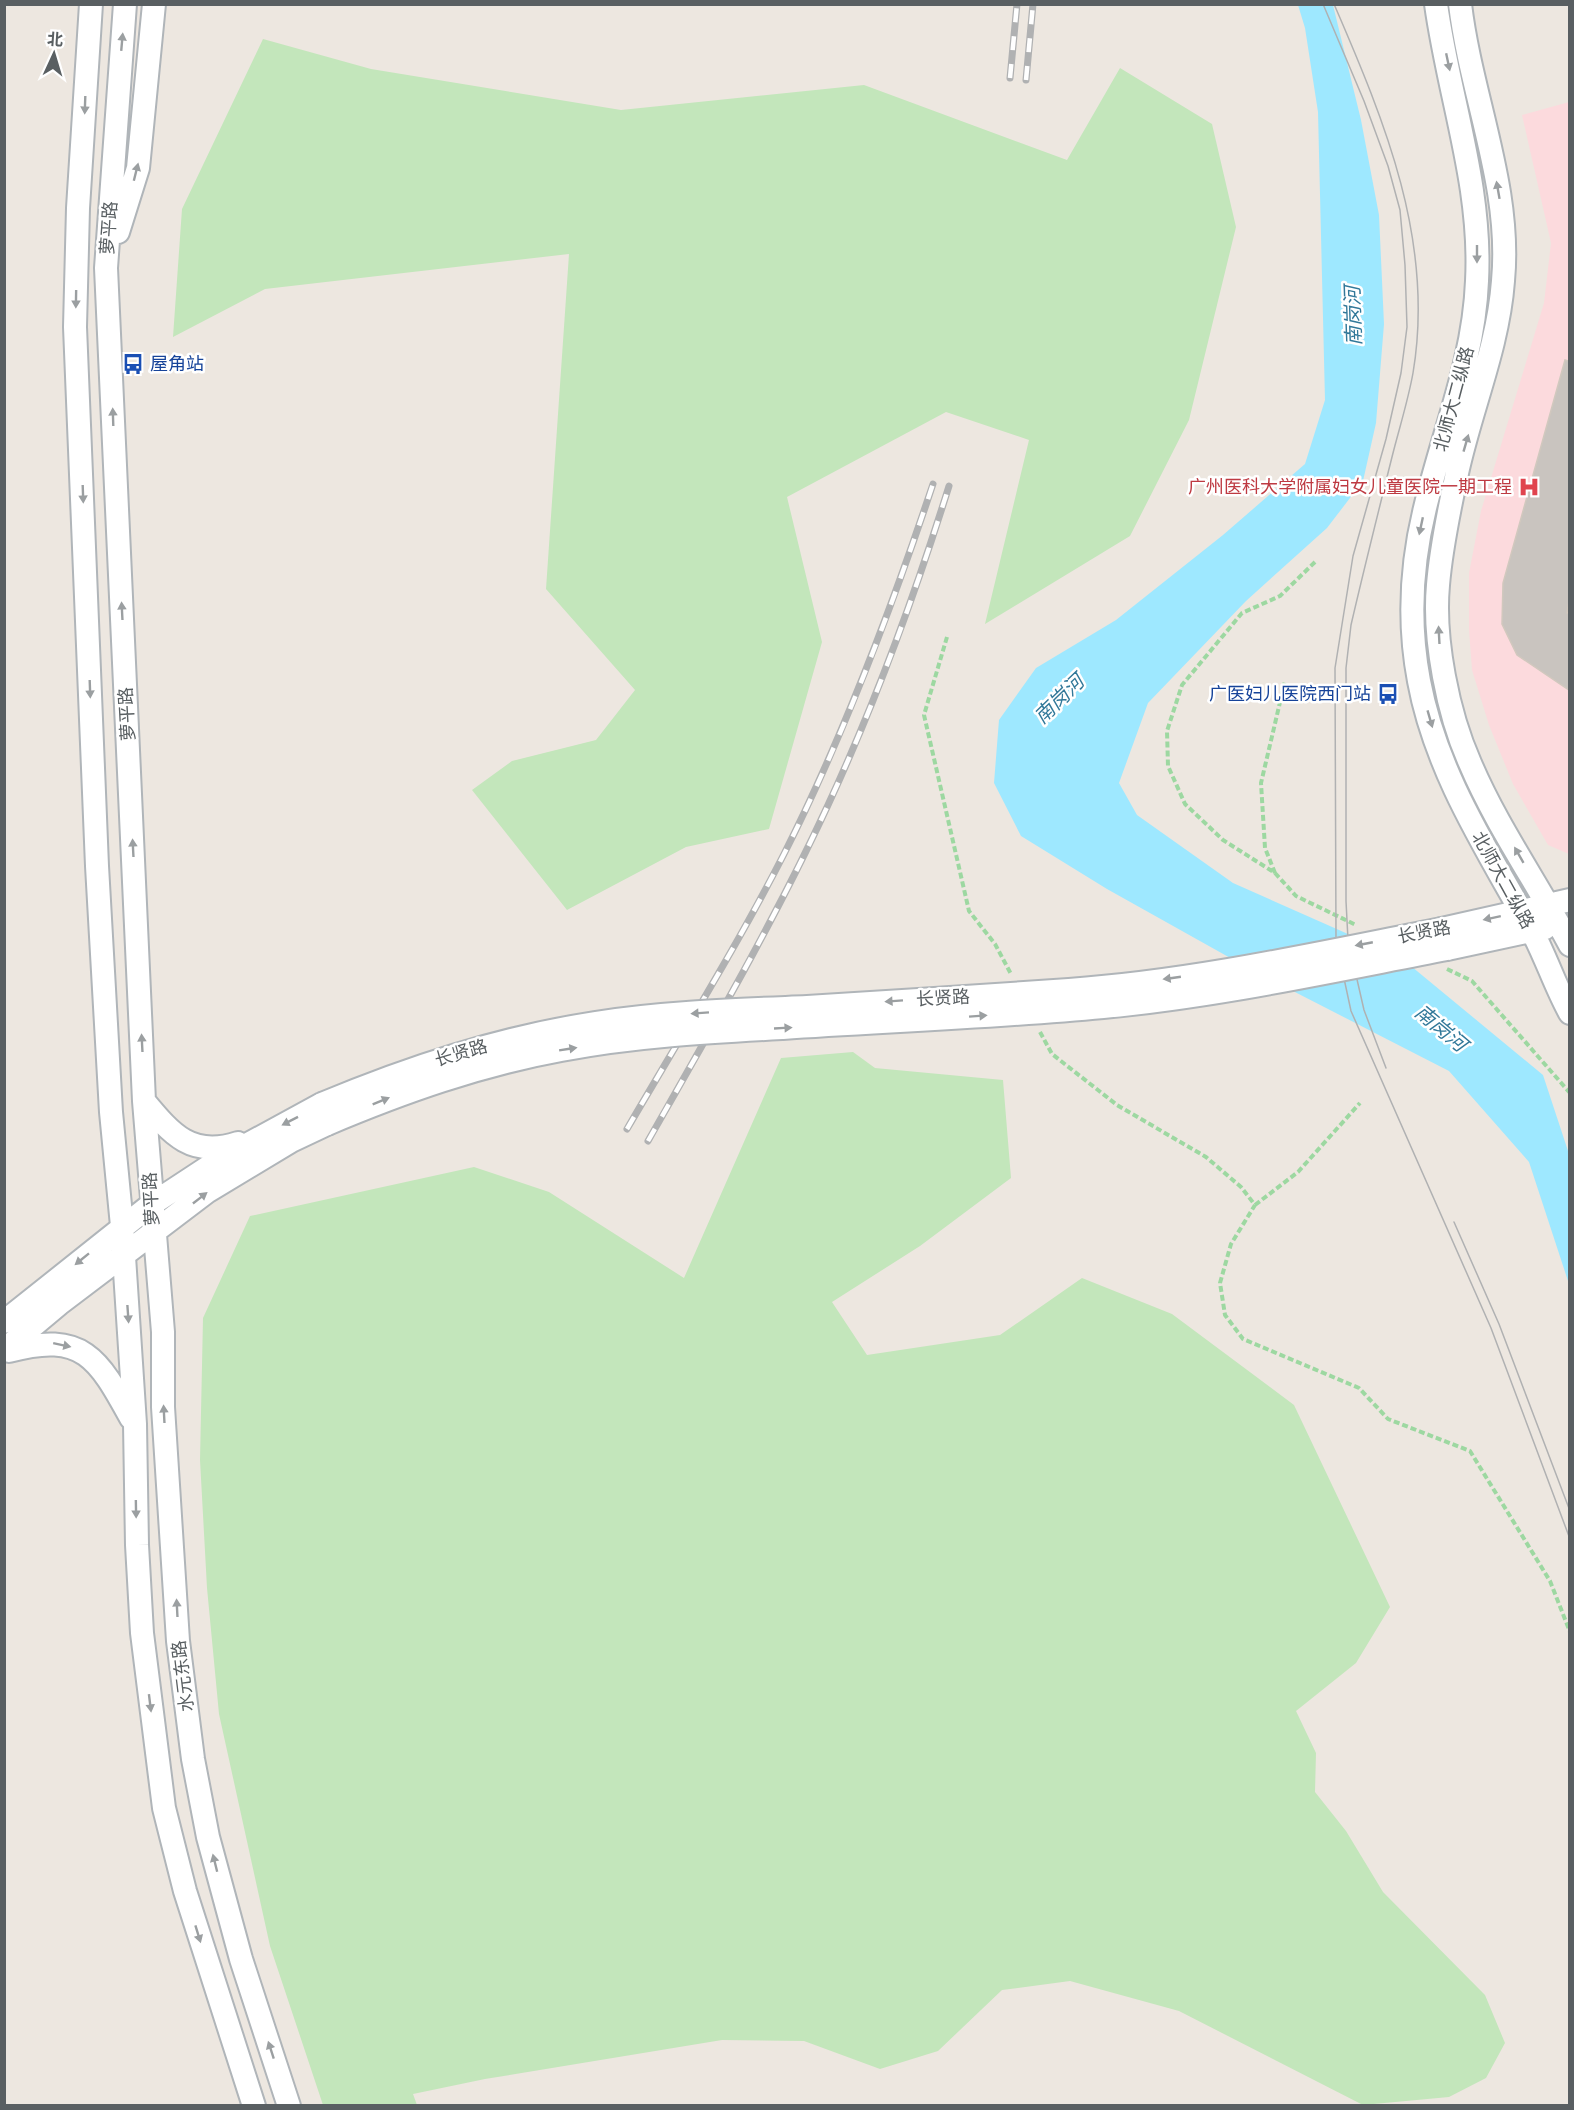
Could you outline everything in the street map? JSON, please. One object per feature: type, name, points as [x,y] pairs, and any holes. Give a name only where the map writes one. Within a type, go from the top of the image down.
[{"type":"main road","name":"萝平路","points":[[4,1323],[122,1226],[111,1112],[99,902],[75,327],[78,208],[91,4]]},
{"type":"main road","name":"萝平路","points":[[4,1351],[124,1255],[154,1234],[144,1101],[106,267],[126,4]]},
{"type":"main road","points":[[106,267],[138,168],[154,4]]},
{"type":"main road","name":"北师大二纵路","points":[[1436,4],[1470,172],[1477,234],[1477,282],[1471,337],[1416,549],[1412,586],[1413,626],[1419,682],[1441,758],[1458,797],[1532,932],[1569,1013]]},
{"type":"main road","name":"北师大二纵路","points":[[1460,4],[1503,220],[1503,281],[1492,354],[1458,471],[1443,547],[1437,587],[1439,640],[1449,696],[1469,762],[1561,913],[1569,945]]},
{"type":"main road","name":"长贤路","points":[[1443,948],[1520,912],[1561,913]]},
{"type":"main road","name":"长贤路","points":[[324,1114],[505,1062],[582,1046],[671,1035],[1006,1014],[1161,1000],[1260,985],[1532,932],[1561,913]]},
{"type":"main road","points":[[144,1101],[163,1124],[187,1143],[218,1148],[324,1114]]},
{"type":"main road","points":[[154,1234],[208,1191],[291,1142],[324,1114]]},
{"type":"main road","points":[[122,1226],[152,1204],[258,1137]]},
{"type":"main road","name":"水元东路","points":[[122,1226],[135,1425],[136,1545],[142,1633],[164,1808],[188,1902],[254,2106]]},
{"type":"main road","name":"水元东路","points":[[154,1234],[163,1332],[163,1407],[178,1641],[193,1759],[220,1884],[241,1959],[289,2106]]},
{"type":"main road","name":"萝平路","points":[[4,1317],[41,1292]]},
{"type":"main road","points":[[4,1351],[37,1343],[54,1343],[82,1352],[109,1378],[135,1425]]},
{"type":"path","points":[[1315,562],[1280,596],[1242,613],[1182,685],[1167,731],[1168,766],[1185,804],[1223,840],[1275,873],[1296,896],[1358,926]]},
{"type":"path","points":[[947,637],[924,715],[969,911],[995,944],[1016,984]]},
{"type":"path","points":[[1275,873],[1265,848],[1261,783],[1285,681]]},
{"type":"path","points":[[1443,948],[1569,1093]]},
{"type":"path","points":[[1036,1024],[1052,1054],[1117,1105],[1206,1157],[1240,1186],[1255,1205]]},
{"type":"path","points":[[1360,1103],[1298,1172],[1255,1205],[1231,1244],[1220,1282],[1225,1316],[1244,1339],[1359,1388],[1388,1419],[1470,1451],[1550,1581],[1569,1632]]},
{"type":"shaded area","name":"广州医科大学附属妇女儿童医院一期工程","points":[[1569,102],[1569,854],[1548,845],[1513,784],[1489,725],[1472,670],[1469,573],[1481,511],[1544,303],[1551,243],[1522,115]]},
{"type":"green space","points":[[263,39],[371,69],[621,110],[864,85],[1067,160],[1120,68],[1212,124],[1236,227],[1189,420],[1130,536],[985,624],[1029,440],[946,412],[787,497],[822,642],[769,829],[686,847],[567,910],[472,790],[512,761],[596,740],[635,690],[546,589],[569,254],[265,289],[173,337],[182,209]]},
{"type":"green space","points":[[853,1052],[875,1068],[1003,1080],[1011,1178],[920,1246],[832,1302],[867,1355],[1000,1335],[1082,1278],[1172,1314],[1294,1405],[1390,1607],[1356,1663],[1296,1711],[1316,1753],[1315,1792],[1346,1831],[1383,1892],[1485,1995],[1505,2043],[1486,2078],[1449,2097],[1363,2105],[1179,2011],[1070,1981],[1002,1990],[938,2051],[880,2069],[804,2041],[722,2040],[485,2079],[413,2094],[417,2105],[323,2105],[270,1946],[219,1714],[207,1588],[200,1460],[203,1318],[250,1216],[474,1167],[549,1192],[684,1278],[781,1058]]},
{"type":"water","name":"南岗河","points":[[1298,5],[1333,5],[1361,120],[1379,215],[1384,324],[1376,423],[1363,481],[1327,528],[1246,601],[1148,703],[1119,783],[1137,815],[1233,883],[1400,957],[1543,1075],[1569,1154],[1569,1284],[1529,1162],[1449,1071],[1250,969],[1107,889],[1021,836],[994,783],[999,720],[1036,668],[1116,620],[1223,535],[1305,464],[1325,400],[1318,112],[1305,28]]},
{"type":"building","points":[[1565,360],[1569,361],[1569,601],[1567,613],[1569,614],[1569,690],[1517,655],[1502,624],[1503,583]]},
{"type":"tram line","points":[[1323,4],[1364,101],[1388,166],[1400,210],[1407,327],[1401,373],[1386,439],[1353,556],[1335,668],[1336,941],[1351,1011],[1491,1328],[1570,1539]]},
{"type":"tram line","points":[[1334,4],[1371,93],[1401,184],[1411,230],[1417,277],[1418,324],[1413,373],[1351,625],[1346,668],[1348,940],[1364,1010],[1386,1068]]},
{"type":"tram line","points":[[1454,1222],[1499,1324],[1570,1511]]},
{"type":"railway","points":[[1010,78],[1017,4]]},
{"type":"railway","points":[[1026,80],[1033,4]]},
{"type":"railway","points":[[627,1129],[747,924],[806,809],[865,672],[933,484]]},
{"type":"railway","points":[[648,1141],[764,933],[828,805],[894,647],[949,486]]},
{"type":"place","name":"屋角站","points":[[133,364]]},
{"type":"place","name":"广州医科大学附属妇女儿童医院一期工程","points":[[1529,487]]},
{"type":"place","name":"广医妇儿医院西门站","points":[[1388,694]]}]
